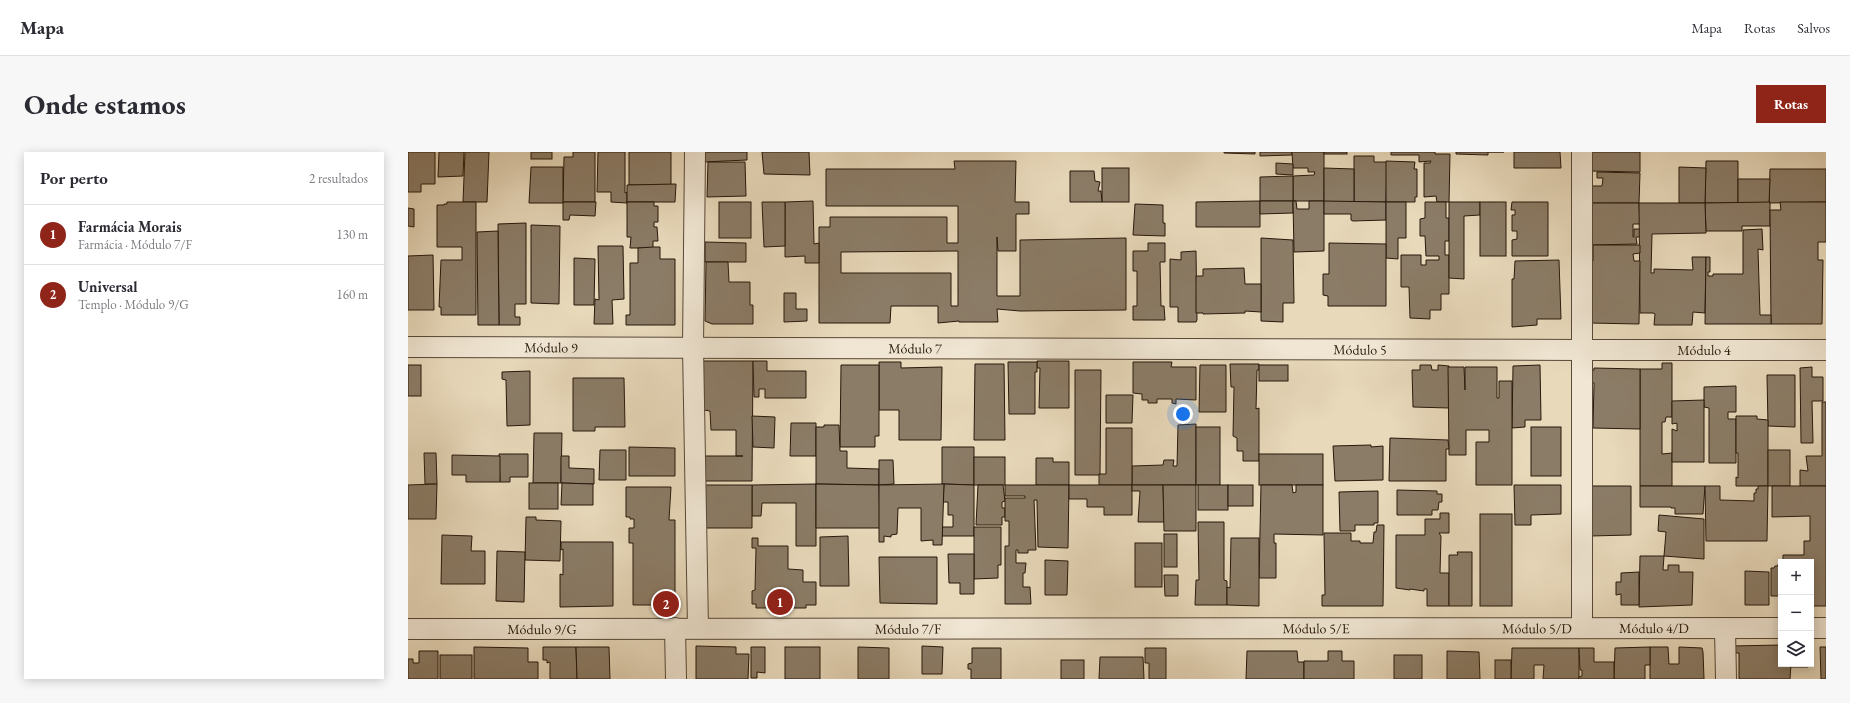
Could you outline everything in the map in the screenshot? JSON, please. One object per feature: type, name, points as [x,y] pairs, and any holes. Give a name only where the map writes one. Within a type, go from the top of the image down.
[{"type":"street","points":[[696,152],[693,347],[698,628]]},
{"type":"street","points":[[1582,152],[1582,628]]},
{"type":"street","name":"Módulo 9","points":[[408,347],[693,347]]},
{"type":"street","name":"Módulo 7","points":[[693,347],[1138,348]]},
{"type":"street","name":"Módulo 5","points":[[1138,348],[1582,350]]},
{"type":"street","name":"Módulo 4","points":[[1582,350],[1826,350]]},
{"type":"street","points":[[675,628],[676,679]]},
{"type":"street","name":"Módulo 7/F","points":[[675,628],[1140,628]]},
{"type":"street","name":"Módulo 9/G","points":[[408,629],[675,628]]},
{"type":"street","name":"Módulo 5/E","points":[[1140,628],[1492,628]]},
{"type":"street","name":"Módulo 5/D","points":[[1492,628],[1582,628]]},
{"type":"street","name":"Módulo 4/D","points":[[1582,628],[1778,628]]},
{"type":"street","points":[[1725,628],[1726,679]]},
{"type":"street","points":[[1814,628],[1826,628]]},
{"type":"building","points":[[408,152],[435,152],[435,184],[421,184],[421,192],[408,192]]},
{"type":"building","points":[[439,152],[464,152],[463,176],[438,177]]},
{"type":"building","points":[[465,152],[489,152],[487,202],[463,202]]},
{"type":"building","points":[[531,152],[552,152],[552,159],[531,159]]},
{"type":"building","points":[[573,152],[595,152],[595,202],[563,202],[564,157],[573,157]]},
{"type":"building","points":[[598,152],[625,152],[625,193],[627,192],[627,203],[611,202],[611,192],[597,192]]},
{"type":"building","points":[[629,152],[671,152],[671,185],[629,185]]},
{"type":"building","points":[[703,152],[747,152],[747,160],[703,162]]},
{"type":"building","points":[[762,152],[809,152],[810,175],[764,174]]},
{"type":"building","points":[[1255,152],[1255,154],[1224,153]]},
{"type":"building","points":[[1260,152],[1292,152],[1292,155],[1260,156]]},
{"type":"building","points":[[1292,152],[1324,152],[1324,201],[1293,201],[1293,176],[1314,175],[1315,172],[1308,172],[1308,168],[1293,168]]},
{"type":"building","points":[[1324,152],[1347,152],[1347,154],[1324,154]]},
{"type":"building","points":[[1391,152],[1435,152],[1435,154],[1450,154],[1449,202],[1437,202],[1436,196],[1424,197],[1424,163],[1430,163],[1431,161],[1419,162],[1419,155],[1391,155]]},
{"type":"building","points":[[1456,152],[1488,152],[1488,155],[1456,154]]},
{"type":"building","points":[[1514,152],[1560,152],[1561,168],[1514,168]]},
{"type":"building","points":[[1589,152],[1640,152],[1640,172],[1590,171]]},
{"type":"building","points":[[1354,156],[1374,156],[1374,162],[1387,162],[1386,202],[1354,202]]},
{"type":"building","points":[[954,161],[1016,161],[1015,202],[1029,202],[1029,214],[1016,214],[1016,251],[998,251],[997,237],[997,296],[1020,296],[1020,240],[1126,238],[1126,310],[1020,311],[997,309],[998,322],[959,321],[938,323],[938,306],[891,306],[890,323],[819,323],[819,227],[830,227],[830,217],[947,217],[947,243],[958,243],[958,206],[826,206],[826,169],[955,169]],"holes":[[[958,251],[958,306],[951,306],[951,273],[841,273],[841,252]]]},
{"type":"building","points":[[1386,161],[1415,162],[1414,169],[1417,169],[1417,197],[1415,197],[1415,202],[1386,202]]},
{"type":"building","points":[[1706,161],[1738,161],[1738,203],[1705,203]]},
{"type":"building","points":[[708,162],[745,162],[746,196],[707,197]]},
{"type":"building","points":[[1276,163],[1293,164],[1293,175],[1276,174]]},
{"type":"building","points":[[531,167],[563,167],[563,203],[529,203]]},
{"type":"building","points":[[1679,167],[1706,168],[1705,203],[1679,203]]},
{"type":"building","points":[[1102,168],[1129,168],[1129,202],[1102,202]]},
{"type":"building","points":[[1324,168],[1354,169],[1354,202],[1324,202]]},
{"type":"building","points":[[1770,169],[1826,169],[1826,202],[1769,203]]},
{"type":"building","points":[[1070,171],[1094,171],[1095,181],[1100,182],[1098,191],[1101,191],[1102,202],[1070,202]]},
{"type":"building","points":[[1597,172],[1640,173],[1639,203],[1590,203],[1590,186],[1602,186],[1603,178],[1597,178]]},
{"type":"building","points":[[1293,176],[1293,201],[1260,201],[1260,177]]},
{"type":"building","points":[[1738,179],[1770,179],[1769,203],[1738,203]]},
{"type":"building","points":[[676,184],[675,202],[627,202],[627,185]]},
{"type":"building","points":[[813,201],[814,244],[819,243],[819,263],[805,263],[805,256],[785,257],[785,202]]},
{"type":"building","points":[[1260,201],[1260,227],[1196,227],[1196,202]]},
{"type":"building","points":[[1260,201],[1293,201],[1293,213],[1260,214]]},
{"type":"building","points":[[1293,201],[1296,201],[1297,209],[1309,209],[1309,201],[1324,201],[1324,251],[1294,252]]},
{"type":"building","points":[[1324,201],[1386,202],[1386,220],[1353,221],[1351,220],[1351,214],[1324,214]]},
{"type":"building","points":[[447,202],[476,202],[476,315],[441,315],[441,307],[439,307],[441,260],[462,260],[462,247],[437,247],[437,205],[444,205],[447,204]]},
{"type":"building","points":[[563,202],[596,202],[595,216],[570,215],[569,220],[563,220]]},
{"type":"building","points":[[627,202],[654,202],[654,206],[658,206],[658,222],[654,222],[654,227],[657,227],[658,241],[653,241],[653,248],[630,248],[631,237],[627,237]]},
{"type":"building","points":[[719,202],[751,202],[751,238],[719,238]]},
{"type":"building","points":[[762,202],[785,202],[785,246],[764,247]]},
{"type":"building","points":[[1386,202],[1406,202],[1406,238],[1398,238],[1398,259],[1386,258]]},
{"type":"building","points":[[1425,202],[1446,202],[1446,218],[1449,218],[1449,241],[1445,241],[1445,255],[1449,255],[1449,294],[1441,294],[1441,310],[1430,310],[1430,319],[1410,318],[1409,287],[1401,287],[1401,255],[1421,255],[1421,265],[1426,265],[1426,260],[1439,260],[1439,256],[1426,256],[1425,236],[1420,236],[1420,219],[1425,218]]},
{"type":"building","points":[[1449,202],[1480,202],[1480,215],[1464,216],[1464,279],[1449,278]]},
{"type":"building","points":[[1480,202],[1506,202],[1506,256],[1480,256]]},
{"type":"building","points":[[1512,202],[1548,202],[1548,256],[1512,256],[1512,240],[1517,239],[1517,231],[1512,231],[1512,215],[1515,215],[1515,210],[1511,210]]},
{"type":"building","points":[[1770,202],[1770,226],[1742,226],[1742,231],[1706,231],[1705,203]]},
{"type":"building","points":[[1780,202],[1826,202],[1826,242],[1818,242],[1818,260],[1823,260],[1822,324],[1771,324],[1770,210],[1781,210]]},
{"type":"building","points":[[1590,203],[1639,203],[1640,224],[1633,224],[1633,237],[1634,229],[1640,229],[1640,237],[1636,237],[1637,244],[1590,245]]},
{"type":"building","points":[[1639,203],[1705,203],[1706,233],[1652,234],[1651,273],[1654,273],[1654,269],[1693,270],[1692,257],[1706,257],[1705,313],[1693,312],[1692,325],[1654,325],[1655,314],[1640,313]]},
{"type":"building","points":[[1135,204],[1163,205],[1165,236],[1133,235]]},
{"type":"building","points":[[408,208],[414,209],[414,227],[408,226]]},
{"type":"building","points":[[526,223],[526,304],[515,304],[515,317],[520,317],[520,325],[499,325],[498,224]]},
{"type":"building","points":[[531,225],[560,226],[559,304],[531,303]]},
{"type":"building","points":[[1762,229],[1763,250],[1758,249],[1760,315],[1771,315],[1771,324],[1705,324],[1706,257],[1710,257],[1710,272],[1708,272],[1708,276],[1713,276],[1713,274],[1743,274],[1743,230]]},
{"type":"building","points":[[498,231],[499,325],[478,325],[477,232]]},
{"type":"building","points":[[1261,238],[1293,240],[1294,303],[1283,303],[1283,322],[1261,321]]},
{"type":"building","points":[[705,242],[746,243],[746,262],[705,262]]},
{"type":"building","points":[[1148,243],[1165,243],[1165,262],[1160,262],[1161,306],[1164,306],[1165,320],[1133,320],[1133,306],[1137,306],[1137,271],[1133,271],[1133,251],[1148,251]]},
{"type":"building","points":[[1329,243],[1386,244],[1386,306],[1328,306],[1328,296],[1323,295],[1323,274],[1329,274]]},
{"type":"building","points":[[1593,245],[1640,245],[1640,253],[1633,254],[1634,261],[1640,261],[1639,324],[1590,323],[1590,261],[1593,261]]},
{"type":"building","points":[[598,246],[623,246],[624,299],[612,300],[613,324],[594,324],[595,299],[599,300]]},
{"type":"building","points":[[660,247],[660,259],[675,259],[675,325],[626,325],[626,315],[630,315],[630,263],[638,263],[638,248]]},
{"type":"building","points":[[1196,251],[1197,320],[1196,322],[1178,322],[1178,307],[1170,307],[1170,259],[1181,260],[1181,252]]},
{"type":"building","points":[[433,255],[434,310],[408,310],[408,256]]},
{"type":"building","points":[[574,258],[595,259],[594,305],[574,305]]},
{"type":"building","points":[[1559,260],[1561,319],[1537,319],[1537,325],[1512,327],[1512,279],[1514,279],[1515,261]]},
{"type":"building","points":[[706,262],[728,262],[729,282],[750,282],[750,305],[753,305],[753,324],[712,324],[705,321]]},
{"type":"building","points":[[1244,268],[1245,284],[1261,284],[1261,312],[1245,311],[1245,313],[1196,313],[1196,276],[1203,276],[1203,269]]},
{"type":"building","points":[[784,293],[796,293],[796,309],[807,309],[807,321],[784,322]]},
{"type":"building","points":[[703,361],[753,361],[752,481],[704,481],[704,456],[736,456],[736,430],[711,430],[710,411],[704,410]]},
{"type":"building","points":[[753,361],[767,361],[767,371],[806,371],[806,398],[765,398],[765,389],[759,389],[759,397],[754,397]]},
{"type":"building","points":[[1037,361],[1069,361],[1069,408],[1039,408],[1040,368],[1037,368]]},
{"type":"building","points":[[879,362],[901,362],[901,368],[942,367],[941,440],[899,440],[899,410],[879,410]]},
{"type":"building","points":[[1008,362],[1037,362],[1037,372],[1035,372],[1035,414],[1009,414]]},
{"type":"building","points":[[1133,362],[1172,362],[1171,367],[1196,367],[1196,400],[1176,399],[1176,404],[1172,403],[1172,399],[1157,399],[1157,403],[1148,403],[1148,400],[1142,400],[1142,394],[1133,393]]},
{"type":"building","points":[[1662,363],[1672,363],[1672,417],[1666,417],[1665,422],[1662,422],[1662,454],[1672,453],[1672,486],[1640,486],[1640,369],[1662,369]]},
{"type":"building","points":[[975,364],[1004,364],[1005,440],[974,440]]},
{"type":"building","points":[[1230,364],[1259,364],[1259,370],[1257,370],[1256,409],[1259,408],[1259,461],[1243,461],[1243,451],[1237,451],[1237,438],[1233,436],[1234,387],[1231,387]]},
{"type":"building","points":[[408,365],[421,365],[421,396],[408,396]]},
{"type":"building","points":[[841,365],[879,365],[879,436],[875,436],[875,447],[840,447]]},
{"type":"building","points":[[1200,365],[1226,365],[1226,412],[1199,412]]},
{"type":"building","points":[[1259,365],[1288,365],[1288,381],[1259,381]]},
{"type":"building","points":[[1420,365],[1431,365],[1432,370],[1438,370],[1438,365],[1449,366],[1449,408],[1413,407],[1412,370],[1420,370]]},
{"type":"building","points":[[1540,365],[1541,420],[1525,420],[1525,427],[1512,428],[1513,366]]},
{"type":"building","points":[[1448,367],[1464,367],[1465,390],[1465,367],[1497,367],[1497,398],[1499,398],[1499,381],[1512,381],[1512,485],[1476,485],[1476,442],[1489,442],[1489,430],[1466,430],[1466,455],[1449,455]]},
{"type":"building","points":[[1812,367],[1812,377],[1823,377],[1823,401],[1812,401],[1813,443],[1801,443],[1800,368]]},
{"type":"building","points":[[1594,368],[1640,369],[1640,429],[1593,428],[1594,383],[1591,382],[1591,370],[1594,370]]},
{"type":"building","points":[[1075,370],[1101,370],[1100,475],[1075,475]]},
{"type":"building","points":[[530,371],[530,425],[507,426],[506,380],[502,379],[502,372]]},
{"type":"building","points":[[1767,375],[1795,375],[1795,427],[1768,426]]},
{"type":"building","points":[[573,378],[624,378],[625,427],[595,427],[595,431],[573,431]]},
{"type":"building","points":[[1736,386],[1736,412],[1728,412],[1728,419],[1736,419],[1736,463],[1709,463],[1709,408],[1704,407],[1704,387]]},
{"type":"building","points":[[1106,395],[1133,395],[1132,423],[1106,423]]},
{"type":"building","points":[[1704,400],[1704,462],[1672,462],[1672,429],[1677,431],[1677,423],[1672,424],[1672,401]]},
{"type":"building","points":[[1822,402],[1826,402],[1826,486],[1800,486],[1800,470],[1808,471],[1806,456],[1822,456]]},
{"type":"building","points":[[752,416],[775,417],[774,448],[753,447]]},
{"type":"building","points":[[1736,416],[1757,416],[1757,419],[1768,420],[1768,486],[1736,486],[1736,477],[1738,478],[1738,453],[1736,453]]},
{"type":"building","points":[[791,423],[816,423],[816,456],[790,456]]},
{"type":"building","points":[[1196,424],[1196,485],[1132,485],[1132,466],[1163,465],[1164,460],[1174,460],[1173,466],[1177,466],[1178,425]]},
{"type":"building","points":[[824,425],[839,425],[840,451],[847,451],[847,468],[879,469],[879,485],[816,484],[816,427],[824,427]]},
{"type":"building","points":[[1196,427],[1220,427],[1220,485],[1196,485]]},
{"type":"building","points":[[1531,427],[1561,427],[1561,476],[1531,476]]},
{"type":"building","points":[[1106,428],[1132,428],[1132,485],[1099,485],[1099,474],[1106,474]]},
{"type":"building","points":[[534,433],[562,433],[561,483],[533,483]]},
{"type":"building","points":[[1390,438],[1448,440],[1449,449],[1446,449],[1446,481],[1389,481]]},
{"type":"building","points":[[1371,445],[1371,447],[1383,446],[1383,480],[1335,481],[1333,446]]},
{"type":"building","points":[[629,447],[675,448],[675,476],[629,476]]},
{"type":"building","points":[[942,447],[974,447],[974,485],[942,484]]},
{"type":"building","points":[[600,450],[626,450],[626,480],[599,480]]},
{"type":"building","points":[[1768,450],[1790,450],[1790,486],[1768,486]]},
{"type":"building","points":[[424,453],[436,453],[437,484],[425,484]]},
{"type":"building","points":[[499,454],[528,454],[528,477],[510,477],[510,482],[500,482]]},
{"type":"building","points":[[1259,454],[1323,454],[1323,485],[1259,485]]},
{"type":"building","points":[[452,455],[500,456],[500,482],[466,482],[466,475],[452,475]]},
{"type":"building","points":[[561,456],[569,456],[569,468],[594,469],[594,484],[561,483]]},
{"type":"building","points":[[974,457],[1005,457],[1005,485],[974,485]]},
{"type":"building","points":[[1036,458],[1053,458],[1053,462],[1069,462],[1069,485],[1036,485]]},
{"type":"building","points":[[879,460],[893,460],[894,484],[879,485]]},
{"type":"building","points":[[529,483],[558,483],[558,509],[529,509]]},
{"type":"building","points":[[562,483],[593,484],[593,505],[561,505]]},
{"type":"building","points":[[437,484],[436,519],[408,519],[408,485]]},
{"type":"building","points":[[816,484],[816,546],[796,546],[796,503],[762,503],[761,516],[752,516],[752,485]]},
{"type":"building","points":[[816,484],[879,485],[880,528],[816,528]]},
{"type":"building","points":[[944,484],[974,485],[974,536],[942,536],[942,527],[953,527],[953,515],[948,515],[948,502],[943,502]]},
{"type":"building","points":[[944,484],[942,545],[933,545],[933,540],[921,541],[921,508],[898,508],[897,534],[891,535],[891,537],[884,536],[884,542],[879,542],[879,485]]},
{"type":"building","points":[[703,485],[752,485],[752,528],[705,528]]},
{"type":"building","points":[[978,485],[1003,485],[1005,501],[1002,502],[1002,508],[1005,508],[1005,517],[1002,517],[1002,525],[976,525]]},
{"type":"building","points":[[1005,485],[1069,485],[1068,548],[1038,547],[1037,500],[1034,500],[1036,550],[1028,550],[1028,553],[1018,553],[1018,550],[1016,550],[1016,563],[1026,563],[1025,573],[1023,573],[1023,587],[1030,587],[1031,604],[1005,604],[1005,546],[1009,546],[1009,521],[1005,521],[1005,498],[1025,498],[1025,496],[1005,496]]},
{"type":"building","points":[[1069,485],[1132,485],[1132,515],[1104,515],[1104,507],[1087,507],[1087,499],[1069,499]]},
{"type":"building","points":[[1132,485],[1163,485],[1164,522],[1138,522],[1140,491],[1132,491]]},
{"type":"building","points":[[1163,485],[1196,485],[1196,531],[1164,531]]},
{"type":"building","points":[[1198,485],[1228,485],[1228,510],[1198,510]]},
{"type":"building","points":[[1228,485],[1253,485],[1253,506],[1228,506]]},
{"type":"building","points":[[1261,485],[1292,485],[1293,493],[1296,492],[1296,485],[1323,485],[1323,535],[1274,534],[1274,543],[1276,543],[1276,578],[1259,578]]},
{"type":"building","points":[[1514,485],[1561,485],[1561,514],[1531,515],[1531,525],[1515,525]]},
{"type":"building","points":[[1591,486],[1631,486],[1631,535],[1590,536]]},
{"type":"building","points":[[1640,486],[1705,486],[1703,514],[1675,514],[1675,508],[1671,507],[1640,507]]},
{"type":"building","points":[[1705,486],[1720,486],[1720,500],[1754,501],[1754,493],[1756,493],[1758,486],[1768,486],[1767,541],[1706,541]]},
{"type":"building","points":[[1772,486],[1826,486],[1826,606],[1814,606],[1814,559],[1783,559],[1783,555],[1804,555],[1804,541],[1810,541],[1810,516],[1772,517]]},
{"type":"building","points":[[626,487],[671,487],[669,520],[675,520],[675,605],[633,605],[633,543],[629,543],[629,528],[634,528],[634,519],[626,517]]},
{"type":"building","points":[[1397,490],[1437,491],[1437,494],[1442,494],[1442,502],[1439,502],[1438,510],[1432,510],[1432,515],[1397,515]]},
{"type":"building","points":[[1378,491],[1378,523],[1374,523],[1374,525],[1355,525],[1355,531],[1340,531],[1339,492]]},
{"type":"building","points":[[1440,513],[1449,513],[1449,533],[1439,533],[1441,536],[1440,573],[1449,573],[1449,606],[1427,606],[1427,589],[1424,589],[1424,591],[1396,588],[1396,535],[1425,535],[1425,519],[1440,519]]},
{"type":"building","points":[[1480,514],[1512,514],[1512,606],[1480,606]]},
{"type":"building","points":[[1659,515],[1704,519],[1704,559],[1664,556],[1666,532],[1658,531]]},
{"type":"building","points":[[526,517],[536,517],[536,520],[561,521],[560,561],[525,560]]},
{"type":"building","points":[[1198,522],[1224,522],[1224,580],[1227,581],[1227,605],[1195,605],[1196,580],[1199,580]]},
{"type":"building","points":[[1377,525],[1384,525],[1383,606],[1322,606],[1322,595],[1325,595],[1324,533],[1351,533],[1351,541],[1373,543],[1374,532],[1376,532]]},
{"type":"building","points":[[974,527],[1001,527],[1001,565],[998,565],[998,578],[974,579]]},
{"type":"building","points":[[1164,534],[1177,534],[1177,567],[1164,567]]},
{"type":"building","points":[[442,535],[472,536],[471,551],[485,551],[485,584],[441,584]]},
{"type":"building","points":[[848,536],[849,586],[820,586],[820,537]]},
{"type":"building","points":[[752,538],[758,538],[758,546],[788,546],[788,569],[803,570],[803,582],[816,582],[816,605],[806,605],[806,608],[756,608],[756,604],[752,604],[752,591],[755,590],[756,548],[752,548]]},
{"type":"building","points":[[1231,538],[1259,538],[1259,606],[1227,605],[1227,587],[1230,588]]},
{"type":"building","points":[[561,542],[613,542],[613,606],[560,607],[560,574],[563,575],[563,549],[561,550]]},
{"type":"building","points":[[1135,543],[1162,543],[1162,587],[1135,587]]},
{"type":"building","points":[[497,551],[525,552],[524,602],[496,601]]},
{"type":"building","points":[[1457,552],[1472,552],[1472,606],[1449,606],[1449,555],[1458,555]]},
{"type":"building","points":[[948,554],[974,554],[974,594],[960,594],[960,583],[949,583]]},
{"type":"building","points":[[1640,556],[1664,556],[1663,570],[1668,570],[1668,565],[1679,565],[1679,572],[1693,572],[1692,605],[1639,607]]},
{"type":"building","points":[[879,557],[937,557],[937,604],[880,603]]},
{"type":"building","points":[[1045,560],[1068,561],[1067,595],[1045,595]]},
{"type":"building","points":[[1775,566],[1778,566],[1778,596],[1771,596],[1771,568],[1774,568]]},
{"type":"building","points":[[1745,571],[1769,572],[1769,605],[1745,605]]},
{"type":"building","points":[[1639,572],[1639,605],[1621,605],[1621,594],[1616,595],[1616,582],[1621,582],[1621,573]]},
{"type":"building","points":[[1164,575],[1178,575],[1178,596],[1165,596]]},
{"type":"building","points":[[1778,645],[1778,667],[1791,667],[1790,679],[1739,679],[1739,653],[1732,653],[1732,646]]},
{"type":"building","points":[[696,646],[736,647],[736,654],[749,654],[748,679],[696,679]]},
{"type":"building","points":[[922,646],[943,647],[942,674],[922,674]]},
{"type":"building","points":[[474,647],[528,648],[528,662],[538,662],[538,679],[474,679]]},
{"type":"building","points":[[543,647],[576,647],[577,679],[550,679],[550,662],[547,663],[547,660],[543,660]]},
{"type":"building","points":[[576,647],[609,647],[610,679],[577,679]]},
{"type":"building","points":[[751,647],[765,647],[765,673],[757,672],[757,678],[751,678]]},
{"type":"building","points":[[785,647],[820,647],[820,679],[785,679]]},
{"type":"building","points":[[858,647],[889,648],[889,679],[858,679]]},
{"type":"building","points":[[1650,647],[1668,647],[1669,664],[1679,664],[1679,647],[1702,648],[1704,679],[1650,679]]},
{"type":"building","points":[[1650,647],[1650,665],[1645,665],[1645,679],[1614,679],[1615,648]]},
{"type":"building","points":[[1820,647],[1826,647],[1826,679],[1821,679]]},
{"type":"building","points":[[972,648],[1001,648],[1001,679],[971,679],[971,669],[968,669],[968,664],[972,663]]},
{"type":"building","points":[[1145,648],[1166,648],[1166,679],[1149,679],[1149,663],[1145,663]]},
{"type":"building","points":[[1512,648],[1579,648],[1579,679],[1543,679],[1544,665],[1534,665],[1534,679],[1511,679]]},
{"type":"building","points":[[1579,648],[1594,648],[1594,662],[1614,662],[1614,679],[1579,679],[1579,677],[1582,676],[1582,670],[1580,670]]},
{"type":"building","points":[[419,651],[438,651],[438,679],[408,679],[408,659],[413,659],[413,663],[419,663]]},
{"type":"building","points":[[1247,651],[1297,651],[1298,662],[1304,662],[1304,679],[1246,679]]},
{"type":"building","points":[[1328,651],[1342,651],[1342,661],[1354,661],[1354,679],[1304,679],[1304,661],[1328,661]]},
{"type":"building","points":[[1447,651],[1479,652],[1480,679],[1447,679]]},
{"type":"building","points":[[440,655],[472,655],[472,679],[440,679]]},
{"type":"building","points":[[1394,655],[1422,655],[1422,679],[1394,679]]},
{"type":"building","points":[[1100,657],[1143,657],[1144,679],[1099,679]]},
{"type":"building","points":[[1061,660],[1084,660],[1084,679],[1061,679]]},
{"type":"building","points":[[1495,660],[1511,660],[1511,679],[1495,679]]},
{"type":"place","name":"Farmácia Morais","points":[[780,602]]},
{"type":"place","name":"Universal","points":[[666,604]]}]
